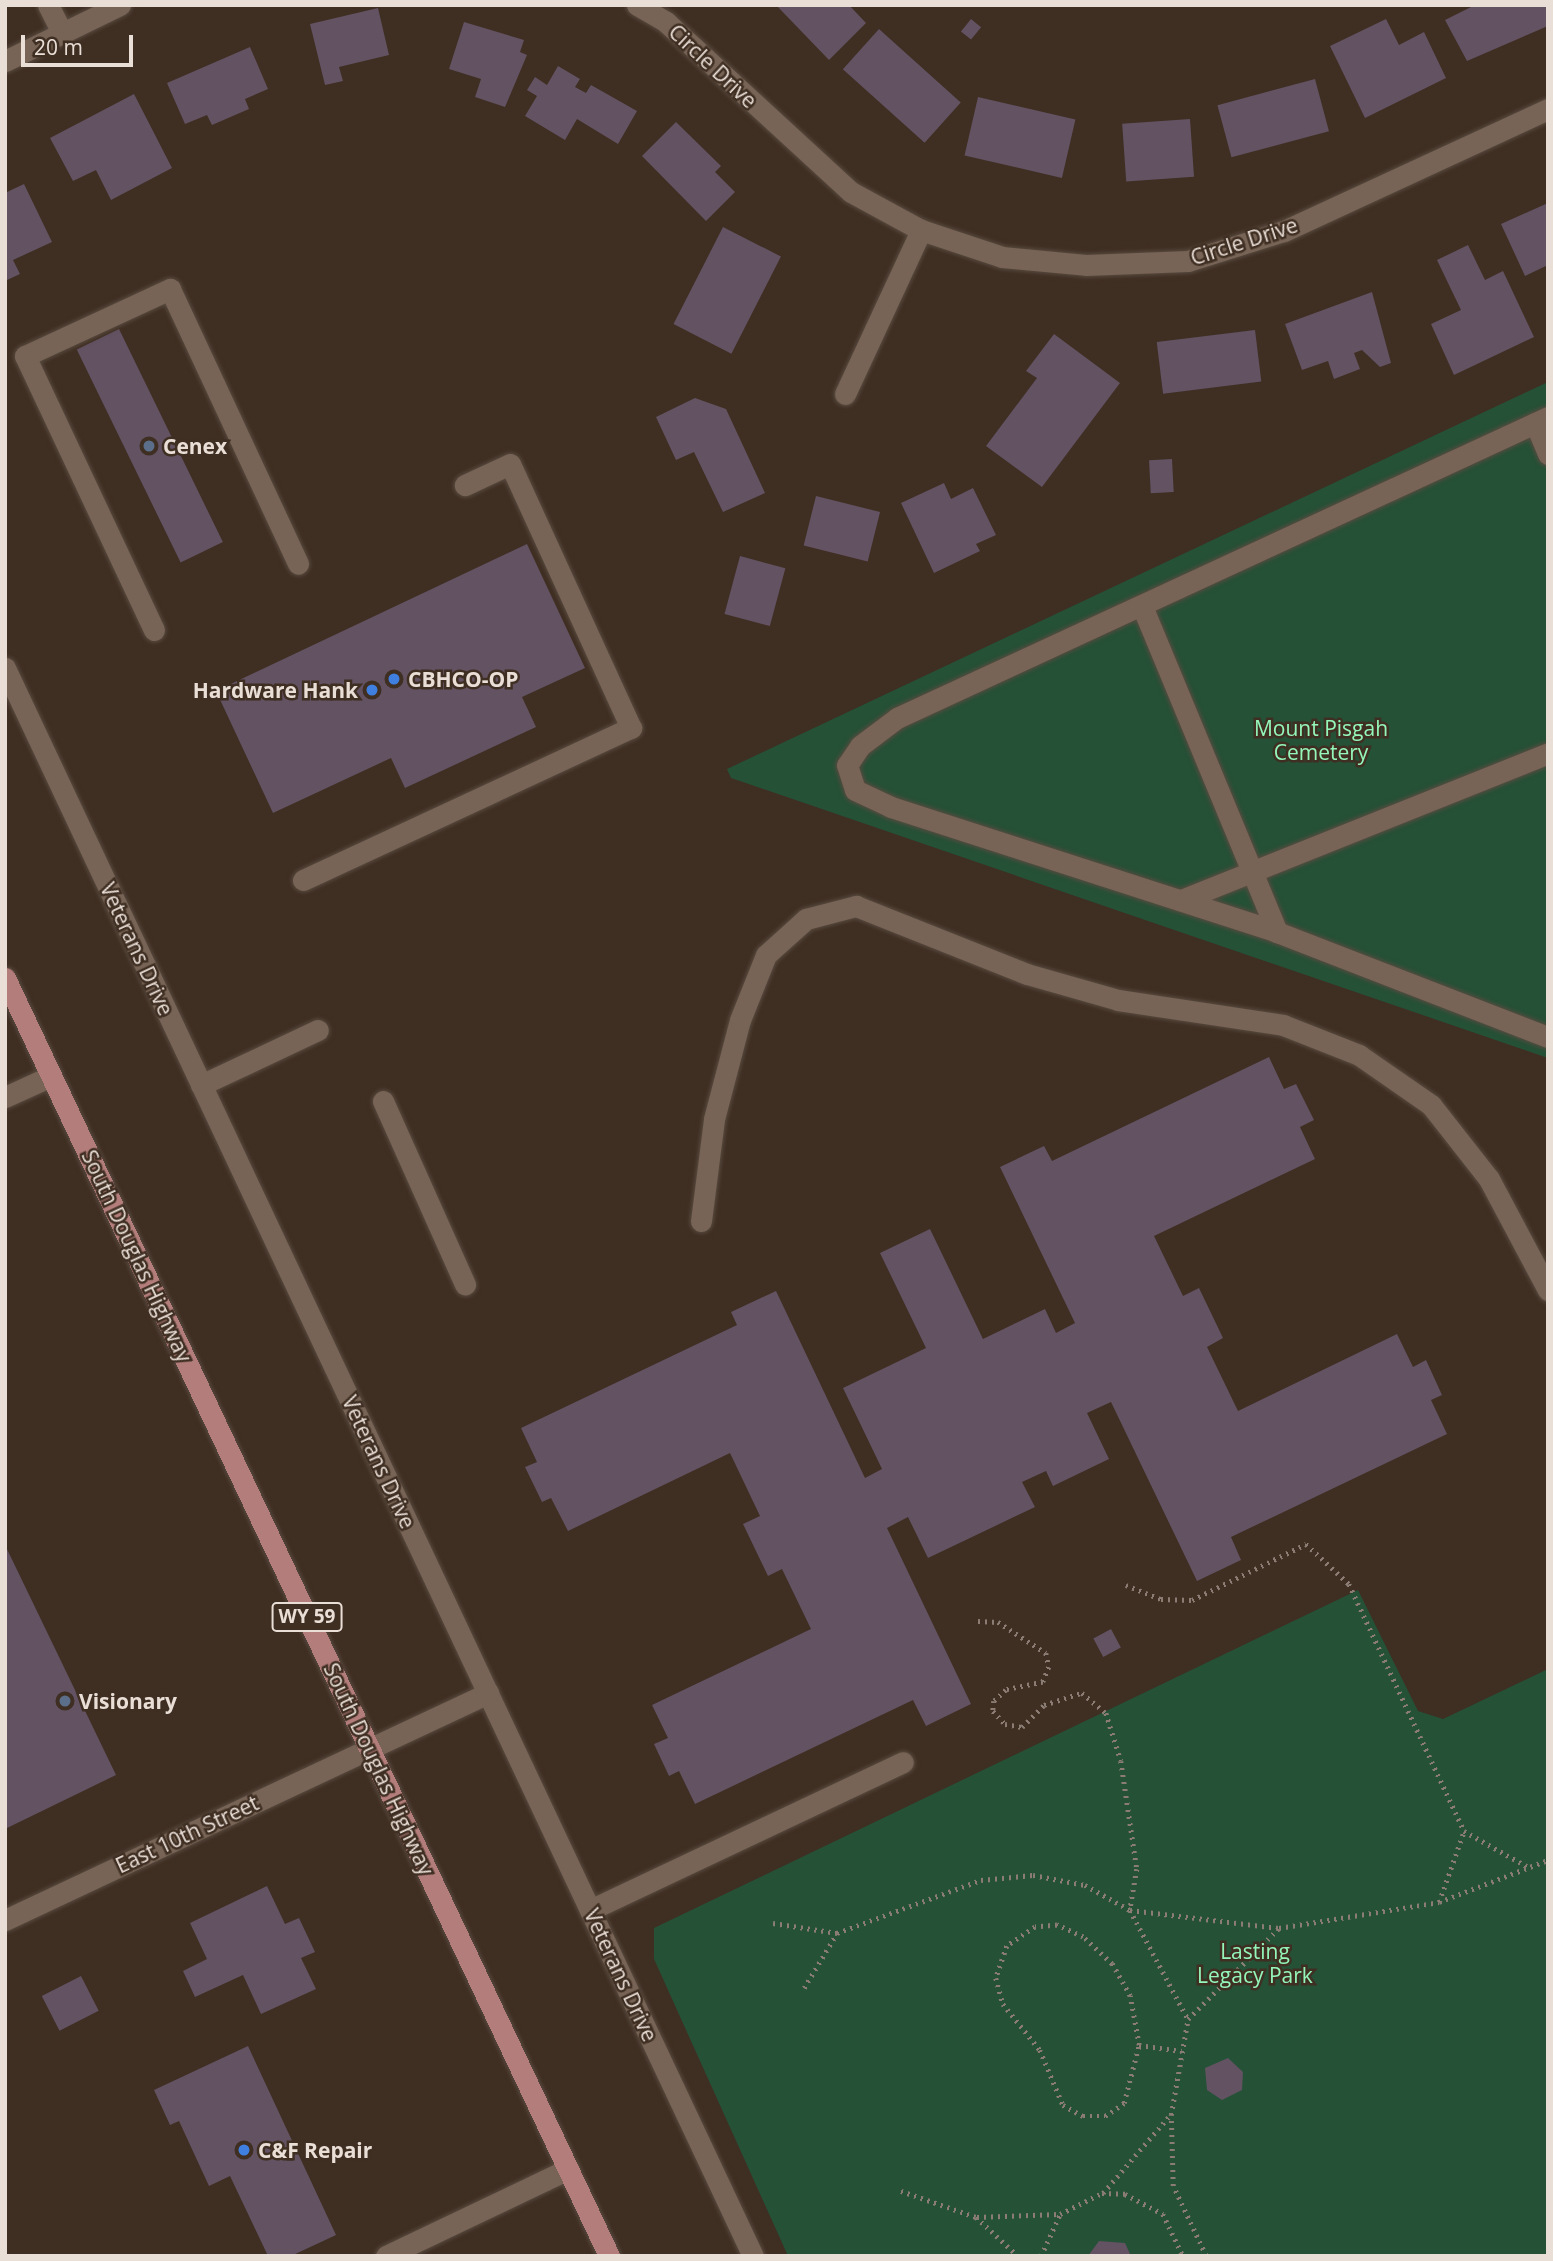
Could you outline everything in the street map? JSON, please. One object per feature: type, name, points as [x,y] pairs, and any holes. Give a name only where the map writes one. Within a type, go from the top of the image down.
[{"type":"main road","name":"South Douglas Highway","points":[[5,978],[609,2256]]},
{"type":"street","points":[[48,5],[62,33]]},
{"type":"street","points":[[5,61],[120,5]]},
{"type":"street","name":"Circle Drive","points":[[637,5],[666,22],[851,192],[921,230],[1002,257],[1086,265],[1188,261],[1284,231],[1548,109]]},
{"type":"street","points":[[845,394],[921,230]]},
{"type":"street","points":[[154,630],[26,356],[170,289],[298,564]]},
{"type":"street","points":[[1548,454],[1542,420],[897,718],[860,746],[847,765],[855,790],[891,807],[1277,932],[1548,1037]]},
{"type":"street","points":[[303,880],[631,728],[510,464],[465,485]]},
{"type":"street","points":[[1142,606],[1277,932]]},
{"type":"street","name":"Veterans Drive","points":[[5,668],[14,708],[201,1086],[753,2256]]},
{"type":"street","points":[[1181,901],[1548,753]]},
{"type":"street","points":[[701,1221],[714,1119],[740,1020],[766,955],[806,919],[856,906],[1027,974],[1118,1000],[1283,1025],[1359,1055],[1431,1105],[1489,1179],[1548,1290]]},
{"type":"street","points":[[201,1086],[318,1030]]},
{"type":"street","points":[[5,1097],[51,1076]]},
{"type":"street","points":[[383,1101],[466,1284]]},
{"type":"street","name":"East 10th Street","points":[[5,1920],[488,1693]]},
{"type":"street","points":[[590,1910],[903,1762]]},
{"type":"street","points":[[386,2256],[568,2169]]},
{"type":"path","points":[[1126,1585],[1161,1599],[1192,1600],[1306,1544],[1349,1584],[1464,1831],[1531,1868]]},
{"type":"path","points":[[978,1621],[998,1622],[1046,1653],[1049,1667],[1043,1682],[1006,1690],[994,1701],[993,1711],[1005,1724],[1022,1727],[1044,1705],[1082,1693],[1106,1713],[1121,1761],[1137,1870],[1130,1910],[1188,2019]]},
{"type":"path","points":[[1439,1902],[1464,1831]]},
{"type":"path","points":[[773,1923],[836,1933],[981,1880],[1033,1875],[1085,1885],[1130,1910],[1279,1928],[1439,1902],[1548,1860]]},
{"type":"path","points":[[1057,1925],[1083,1937],[1112,1964],[1130,1996],[1139,2045],[1124,2103],[1105,2116],[1083,2116],[1063,2105],[1040,2050],[1003,2004],[996,1978],[1007,1946],[1035,1927],[1057,1925]]},
{"type":"path","points":[[1206,2256],[1173,2186],[1171,2115],[1188,2019],[1279,1928]]},
{"type":"path","points":[[804,1988],[836,1933]]},
{"type":"path","points":[[1139,2045],[1182,2051]]},
{"type":"path","points":[[901,2191],[976,2217],[1060,2214],[1102,2193],[1171,2115]]},
{"type":"path","points":[[1102,2193],[1125,2194],[1155,2208],[1177,2233],[1183,2256]]},
{"type":"path","points":[[1041,2256],[1060,2214]]},
{"type":"path","points":[[976,2217],[1018,2256]]},
{"type":"green space","name":"Mount Pisgah Cemetery","points":[[1548,382],[1548,1058],[731,778],[727,769]]},
{"type":"green space","name":"Lasting Legacy Park","points":[[1358,1590],[1418,1711],[1443,1719],[1548,1669],[1548,2256],[788,2256],[654,1959],[654,1928]]},
{"type":"building","points":[[776,5],[849,5],[866,23],[829,60]]},
{"type":"building","points":[[1475,5],[1548,5],[1548,26],[1467,61],[1445,20]]},
{"type":"building","points":[[378,8],[389,55],[339,67],[343,81],[325,85],[310,24]]},
{"type":"building","points":[[971,19],[981,27],[971,40],[961,31]]},
{"type":"building","points":[[1386,19],[1399,45],[1424,32],[1446,78],[1365,118],[1330,46]]},
{"type":"building","points":[[464,22],[524,40],[520,52],[527,55],[505,107],[475,97],[481,79],[449,69]]},
{"type":"building","points":[[879,29],[961,103],[925,143],[843,69]]},
{"type":"building","points":[[250,47],[268,89],[245,99],[249,109],[212,125],[207,115],[185,124],[167,83]]},
{"type":"building","points":[[558,66],[580,79],[575,87],[586,93],[591,85],[637,111],[618,144],[577,119],[565,140],[525,116],[537,96],[527,90],[535,77],[547,85]]},
{"type":"building","points":[[1315,79],[1329,131],[1231,157],[1217,105]]},
{"type":"building","points":[[134,94],[172,168],[111,200],[96,170],[73,181],[50,138]]},
{"type":"building","points":[[978,97],[1075,119],[1062,178],[965,155]]},
{"type":"building","points":[[1190,119],[1194,177],[1126,182],[1122,124]]},
{"type":"building","points":[[676,122],[721,166],[715,172],[735,192],[706,221],[642,156]]},
{"type":"building","points":[[24,184],[52,242],[13,260],[20,274],[5,281],[5,193]]},
{"type":"building","points":[[1548,203],[1548,265],[1525,276],[1501,224]]},
{"type":"building","points":[[723,227],[781,257],[731,354],[674,324]]},
{"type":"building","points":[[1468,245],[1485,280],[1503,271],[1534,337],[1454,375],[1431,324],[1461,310],[1437,260]]},
{"type":"building","points":[[1372,292],[1391,363],[1380,367],[1362,350],[1354,353],[1360,369],[1334,379],[1328,361],[1302,370],[1285,324]]},
{"type":"building","name":"Cenex","points":[[119,329],[223,542],[181,563],[77,350]]},
{"type":"building","points":[[1255,330],[1261,382],[1163,394],[1157,342]]},
{"type":"building","points":[[1054,334],[1120,383],[1042,487],[986,446],[1037,378],[1026,371]]},
{"type":"building","points":[[695,398],[726,409],[765,493],[723,512],[694,452],[676,460],[656,417]]},
{"type":"building","points":[[1172,459],[1174,492],[1151,493],[1149,460]]},
{"type":"building","points":[[944,483],[951,499],[973,488],[996,535],[976,544],[980,551],[934,573],[901,503]]},
{"type":"building","points":[[816,496],[880,512],[868,561],[804,545]]},
{"type":"building","points":[[527,544],[585,668],[522,697],[536,727],[405,788],[391,758],[273,813],[216,691]]},
{"type":"building","points":[[740,556],[785,568],[770,626],[724,614]]},
{"type":"building","points":[[1269,1057],[1284,1089],[1296,1084],[1314,1120],[1300,1127],[1315,1159],[1154,1236],[1183,1296],[1199,1288],[1223,1338],[1207,1347],[1238,1411],[1397,1334],[1413,1367],[1426,1360],[1442,1395],[1431,1400],[1447,1434],[1231,1537],[1241,1560],[1197,1581],[1111,1402],[1087,1413],[1109,1459],[1053,1486],[1046,1471],[1022,1482],[1035,1507],[928,1558],[908,1517],[887,1528],[971,1704],[926,1726],[913,1700],[695,1804],[679,1771],[669,1776],[654,1744],[668,1738],[652,1705],[811,1629],[782,1569],[768,1576],[743,1524],[760,1516],[730,1453],[568,1531],[551,1498],[542,1502],[525,1467],[537,1462],[521,1428],[737,1325],[731,1312],[776,1291],[865,1478],[882,1469],[843,1388],[926,1348],[880,1253],[930,1229],[983,1339],[1045,1309],[1056,1333],[1075,1323],[1000,1167],[1044,1146],[1052,1161]]},
{"type":"building","points":[[5,1545],[116,1775],[5,1829]]},
{"type":"building","points":[[1111,1629],[1121,1648],[1103,1657],[1093,1638]]},
{"type":"building","points":[[267,1886],[285,1924],[299,1918],[315,1952],[301,1958],[316,1989],[261,2014],[243,1975],[195,1997],[183,1971],[207,1959],[190,1923]]},
{"type":"building","points":[[81,1976],[99,2011],[60,2031],[42,1996]]},
{"type":"building","name":"C&F Repair","points":[[248,2046],[336,2235],[291,2256],[268,2256],[230,2176],[209,2186],[179,2121],[170,2125],[154,2090]]},
{"type":"building","points":[[1228,2058],[1243,2072],[1242,2090],[1222,2100],[1207,2090],[1205,2068]]},
{"type":"building","points":[[1099,2241],[1125,2243],[1131,2256],[1088,2256]]},
{"type":"place","name":"Cenex","points":[[149,446]]},
{"type":"place","name":"CBHCO-OP","points":[[394,679]]},
{"type":"place","name":"Hardware Hank","points":[[372,690]]},
{"type":"place","name":"Visionary","points":[[65,1701]]},
{"type":"place","name":"C&F Repair","points":[[244,2150]]}]
